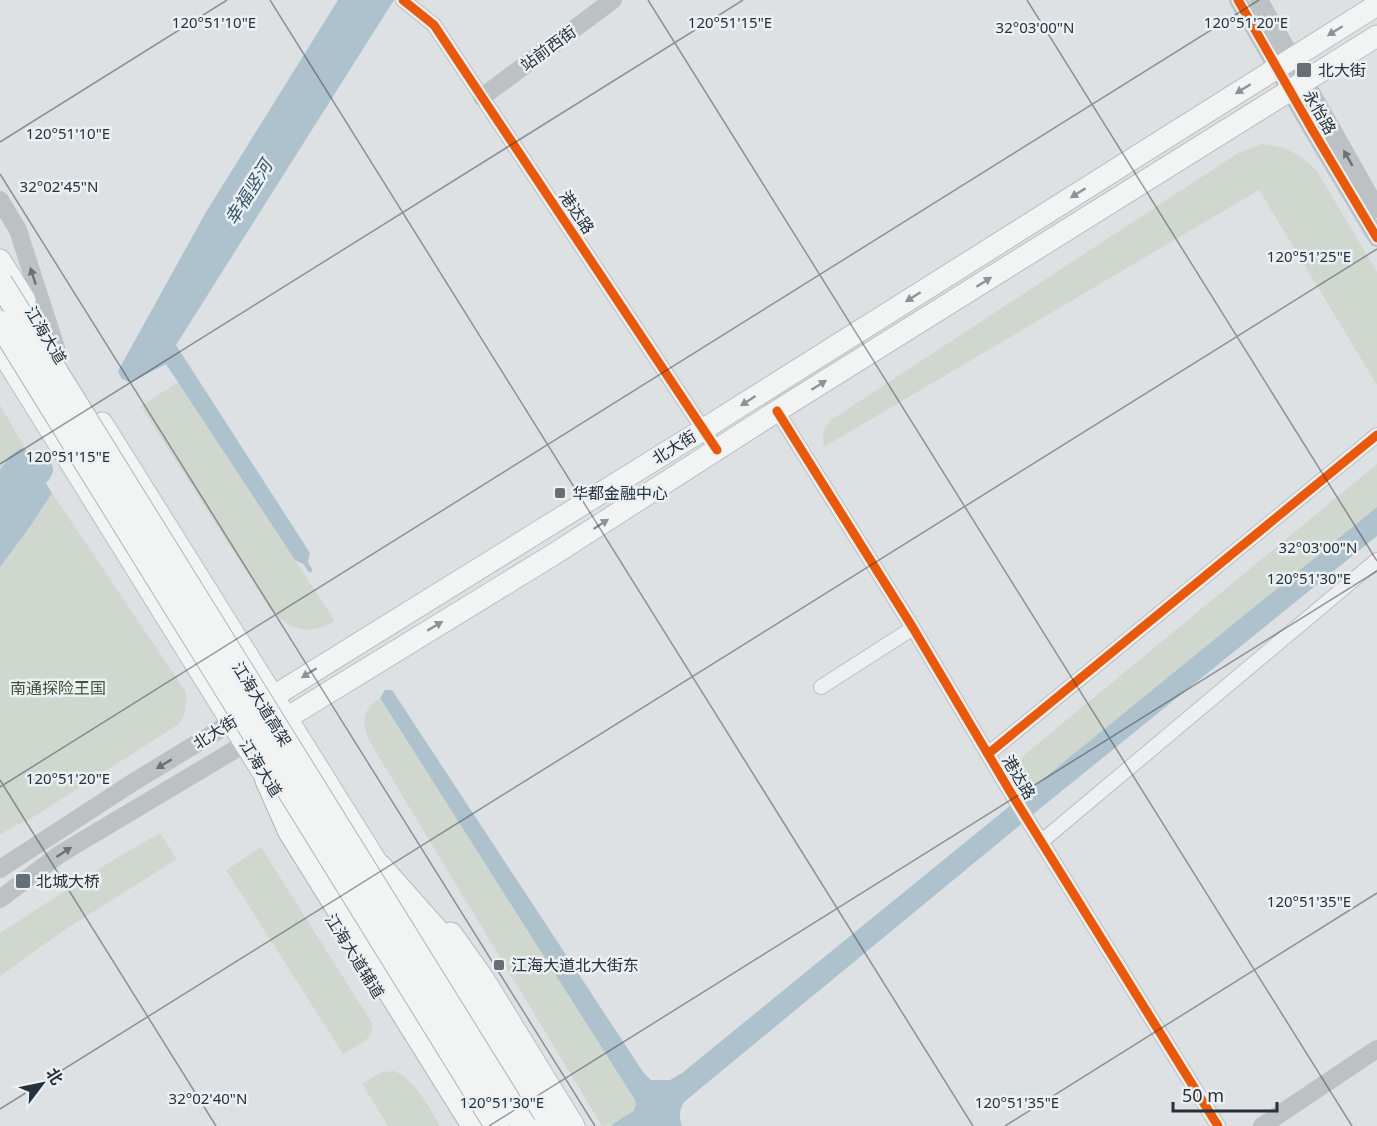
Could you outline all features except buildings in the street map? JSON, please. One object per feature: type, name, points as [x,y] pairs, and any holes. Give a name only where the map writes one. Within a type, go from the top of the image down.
[{"type":"highway","name":"江海大道高架","points":[[0,282],[524,1126]]},
{"type":"highway","name":"江海大道高架","points":[[0,323],[497,1126]]},
{"type":"highway","points":[[267,779],[290,831],[474,1126]]},
{"type":"highway","points":[[380,867],[445,934],[556,1126]]},
{"type":"main road","name":"北大街","points":[[232,722],[704,429],[1377,5]]},
{"type":"main road","name":"北大街","points":[[246,743],[551,556],[777,411],[1377,36]]},
{"type":"main road","name":"江海大道","points":[[0,260],[542,1126]]},
{"type":"main road","name":"江海大道","points":[[0,349],[483,1126]]},
{"type":"main road","name":"江海大道辅道","points":[[267,779],[281,837],[460,1126]]},
{"type":"main road","points":[[445,934],[483,978],[574,1126]]},
{"type":"street","name":"港达路","points":[[403,0],[434,25],[717,450]]},
{"type":"street","name":"站前西街","points":[[482,97],[614,0]]},
{"type":"street","name":"永怡路","points":[[1238,0],[1377,238]]},
{"type":"street","name":"永怡路","points":[[1259,0],[1377,209]]},
{"type":"street","points":[[0,200],[18,230],[57,351]]},
{"type":"street","name":"港达路","points":[[777,411],[1218,1126]]},
{"type":"street","points":[[988,754],[1377,435]]},
{"type":"street","points":[[1042,841],[1377,560]]},
{"type":"street","points":[[821,687],[912,628]]},
{"type":"street","name":"北大街","points":[[0,869],[132,783],[232,722]]},
{"type":"street","name":"北大街","points":[[0,899],[60,854],[246,743]]},
{"type":"street","points":[[1262,1126],[1377,1049]]},
{"type":"green space","points":[[1261,144],[1292,152],[1317,171],[1377,272],[1377,385],[1259,190],[824,447],[824,432],[831,420],[1238,153]]},
{"type":"green space","points":[[178,382],[335,621],[317,629],[301,629],[285,622],[270,609],[141,406]]},
{"type":"green space","points":[[0,405],[26,450],[21,448],[11,455],[0,470]]},
{"type":"green space","points":[[1377,464],[1377,507],[1024,795],[1017,776],[1023,756]]},
{"type":"green space","name":"南通探险王国","points":[[0,485],[29,528],[52,493],[186,692],[186,701],[185,713],[179,724],[27,821],[0,835]]},
{"type":"green space","points":[[380,698],[635,1100],[634,1108],[617,1122],[602,1126],[368,739],[365,716],[374,702]]},
{"type":"green space","points":[[160,833],[177,859],[66,929],[0,976],[0,933],[113,860]]},
{"type":"green space","points":[[261,847],[372,1023],[371,1034],[368,1038],[343,1054],[226,870]]},
{"type":"green space","points":[[395,1071],[416,1088],[440,1126],[388,1126],[362,1084],[382,1072]]},
{"type":"water","points":[[338,0],[394,0],[176,345],[310,553],[307,566],[295,560],[166,364],[130,383],[121,378],[118,371],[206,212]]},
{"type":"water","points":[[21,448],[26,450],[52,493],[0,567],[0,470],[11,455]]},
{"type":"water","points":[[1377,507],[1377,536],[1037,811],[684,1102],[680,1114],[682,1126],[610,1126],[633,1111],[635,1100],[380,698],[385,690],[392,690],[643,1072],[651,1080],[670,1080],[682,1073]]},
{"type":"waterway","name":"幸福竖河","points":[[0,516],[40,470]]},
{"type":"waterway","points":[[305,562],[310,570]]},
{"type":"cycle path","points":[[403,0],[434,25],[717,450]]},
{"type":"cycle path","points":[[1238,0],[1377,238]]},
{"type":"cycle path","points":[[777,411],[913,628],[1014,798],[1218,1126]]},
{"type":"cycle path","points":[[988,754],[1377,435]]},
{"type":"place","name":"北大街","points":[[1304,70]]},
{"type":"place","name":"华都金融中心","points":[[560,493]]},
{"type":"place","name":"北城大桥","points":[[23,881]]},
{"type":"place","name":"江海大道北大街东","points":[[499,965]]}]
